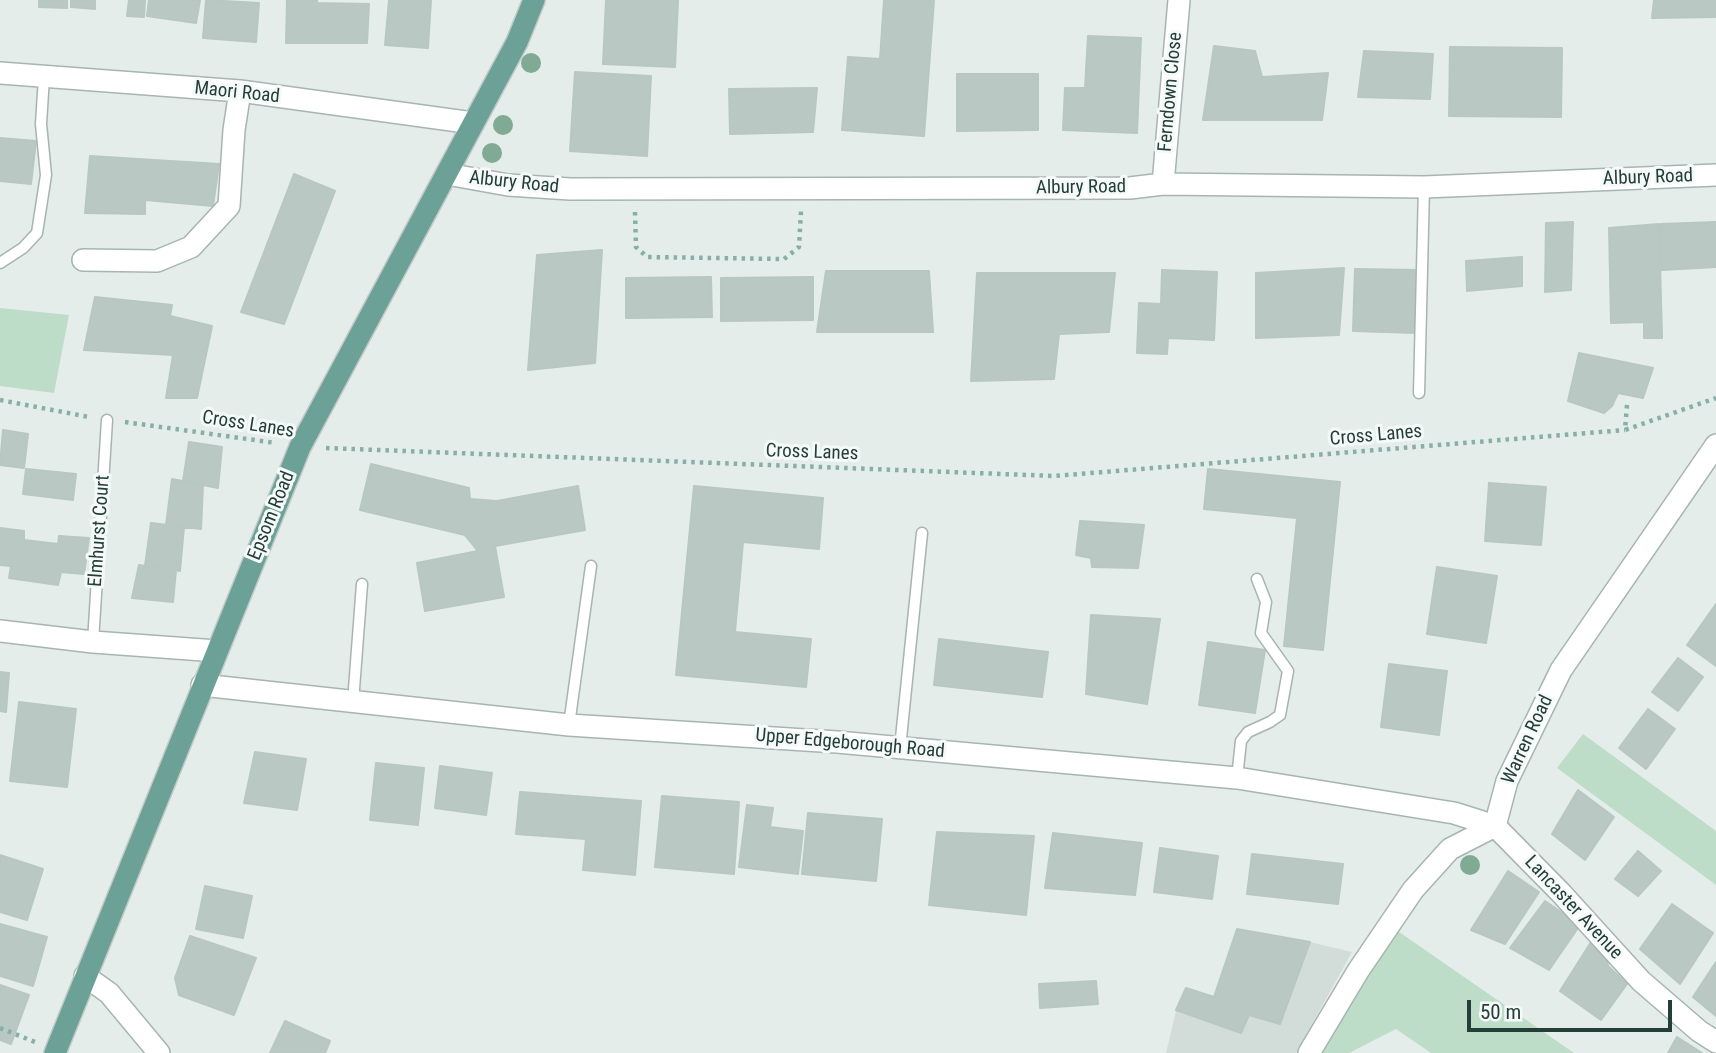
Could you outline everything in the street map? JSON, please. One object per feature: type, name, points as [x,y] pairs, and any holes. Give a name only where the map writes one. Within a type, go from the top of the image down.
[{"type":"main road","name":"Epsom Road","points":[[55,1052],[300,447],[517,42],[534,0]]},
{"type":"street","name":"Ferndown Close","points":[[1163,184],[1180,0]]},
{"type":"street","name":"Maori Road","points":[[0,74],[240,91],[473,123]]},
{"type":"street","points":[[83,260],[157,261],[191,247],[229,206],[234,130],[240,91]]},
{"type":"street","name":"Albury Road","points":[[447,174],[508,185],[635,190],[1130,188],[1163,184],[1423,187],[1716,175]]},
{"type":"street","name":"Warren Road","points":[[1495,826],[1507,782],[1560,670],[1716,445]]},
{"type":"street","points":[[0,631],[93,642],[217,651]]},
{"type":"street","name":"Upper Edgeborough Road","points":[[202,685],[569,725],[900,748],[1237,778],[1454,813],[1495,826]]},
{"type":"street","points":[[1309,1053],[1413,890],[1450,849],[1495,826]]},
{"type":"street","name":"Lancaster Avenue","points":[[1495,826],[1641,981],[1699,1031],[1716,1042]]},
{"type":"street","points":[[85,976],[109,993],[159,1053]]},
{"type":"lane","points":[[0,263],[23,248],[37,233],[46,175],[41,124],[44,77]]},
{"type":"lane","points":[[1419,393],[1423,187]]},
{"type":"lane","name":"Elmhurst Court","points":[[93,642],[107,420]]},
{"type":"lane","points":[[900,748],[922,533]]},
{"type":"lane","points":[[569,725],[591,566]]},
{"type":"lane","points":[[1237,778],[1241,741],[1248,732],[1270,723],[1280,715],[1288,671],[1261,633],[1266,602],[1257,579]]},
{"type":"lane","points":[[353,702],[362,584]]},
{"type":"path","points":[[635,190],[636,247],[647,257],[784,259],[799,247],[801,188]]},
{"type":"path","name":"Cross Lanes","points":[[0,400],[107,420],[300,447],[1054,476],[1625,430],[1716,398]]},
{"type":"path","points":[[1625,430],[1627,405]]},
{"type":"path","points":[[0,1028],[55,1052]]},
{"type":"shaded area","points":[[1310,942],[1352,952],[1296,1053],[1166,1053],[1176,1011],[1240,1033],[1249,1015],[1280,1024]]},
{"type":"green space","points":[[0,308],[69,315],[54,393],[0,386]]},
{"type":"green space","points":[[1583,734],[1716,831],[1716,885],[1557,768]]},
{"type":"green space","points":[[1389,925],[1574,1053],[1431,1053],[1396,1029],[1349,1053],[1309,1053]]},
{"type":"building","points":[[39,0],[67,0],[67,8],[39,7]]},
{"type":"building","points":[[71,0],[95,0],[95,9],[71,7]]},
{"type":"building","points":[[129,0],[145,0],[144,17],[127,16]]},
{"type":"building","points":[[149,0],[200,0],[196,23],[147,16]]},
{"type":"building","points":[[206,0],[259,3],[256,42],[203,38]]},
{"type":"building","points":[[287,0],[369,4],[367,43],[286,43]]},
{"type":"building","points":[[389,0],[431,0],[428,48],[385,45]]},
{"type":"building","points":[[606,0],[678,0],[675,67],[603,64]]},
{"type":"building","points":[[884,0],[934,0],[924,136],[842,130],[848,57],[880,59]]},
{"type":"building","points":[[1654,0],[1716,0],[1715,17],[1652,18]]},
{"type":"building","points":[[1088,36],[1141,38],[1137,133],[1063,130],[1065,88],[1085,88]]},
{"type":"building","points":[[1214,46],[1255,51],[1262,77],[1328,73],[1322,120],[1203,120]]},
{"type":"building","points":[[1450,47],[1562,48],[1561,117],[1449,116]]},
{"type":"building","points":[[1364,51],[1433,54],[1430,99],[1358,97]]},
{"type":"building","points":[[575,72],[651,76],[647,156],[570,151]]},
{"type":"building","points":[[957,74],[1038,74],[1038,130],[957,131]]},
{"type":"building","points":[[817,88],[813,132],[730,134],[729,89]]},
{"type":"building","points":[[0,138],[36,141],[31,184],[0,181]]},
{"type":"building","points":[[90,156],[219,164],[213,206],[145,200],[145,214],[85,213]]},
{"type":"building","points":[[294,174],[335,191],[284,324],[241,312]]},
{"type":"building","points":[[1573,222],[1571,290],[1545,292],[1546,223]]},
{"type":"building","points":[[1716,222],[1716,267],[1662,270],[1661,224]]},
{"type":"building","points":[[1659,224],[1662,338],[1644,338],[1644,322],[1611,323],[1609,228]]},
{"type":"building","points":[[602,250],[595,363],[528,370],[537,255]]},
{"type":"building","points":[[1522,257],[1522,286],[1467,291],[1466,261]]},
{"type":"building","points":[[1344,268],[1339,335],[1256,338],[1256,273]]},
{"type":"building","points":[[1355,269],[1417,270],[1416,333],[1353,331]]},
{"type":"building","points":[[1162,270],[1217,272],[1214,340],[1168,338],[1167,354],[1137,353],[1139,303],[1161,304]]},
{"type":"building","points":[[826,271],[929,271],[933,332],[817,332]]},
{"type":"building","points":[[977,273],[1115,273],[1109,332],[1059,334],[1054,379],[971,381]]},
{"type":"building","points":[[711,277],[712,317],[626,318],[626,278]]},
{"type":"building","points":[[813,277],[813,320],[721,321],[721,278]]},
{"type":"building","points":[[95,297],[172,305],[170,316],[212,326],[197,398],[166,398],[173,355],[84,350]]},
{"type":"building","points":[[1579,353],[1653,368],[1643,398],[1618,393],[1612,406],[1604,413],[1568,401]]},
{"type":"building","points":[[3,430],[28,434],[24,468],[0,465]]},
{"type":"building","points":[[189,442],[222,447],[218,488],[183,481]]},
{"type":"building","points":[[371,464],[469,488],[470,499],[497,501],[578,486],[585,530],[495,546],[504,597],[425,611],[417,563],[478,551],[465,535],[360,510]]},
{"type":"building","points":[[26,469],[76,474],[73,500],[23,494]]},
{"type":"building","points":[[1208,469],[1340,482],[1323,650],[1284,646],[1297,518],[1204,509]]},
{"type":"building","points":[[172,479],[203,485],[201,529],[166,525]]},
{"type":"building","points":[[1489,483],[1546,487],[1541,545],[1485,541]]},
{"type":"building","points":[[694,486],[823,498],[819,549],[743,542],[735,632],[811,639],[806,687],[676,675]]},
{"type":"building","points":[[1080,521],[1144,525],[1138,568],[1092,567],[1091,558],[1076,555]]},
{"type":"building","points":[[151,523],[184,527],[180,571],[145,566]]},
{"type":"building","points":[[0,528],[24,531],[24,540],[58,544],[59,536],[89,538],[84,574],[61,572],[58,585],[9,578],[11,566],[0,565]]},
{"type":"building","points":[[139,565],[176,570],[173,602],[132,598]]},
{"type":"building","points":[[1437,567],[1497,576],[1486,643],[1427,634]]},
{"type":"building","points":[[1716,604],[1716,666],[1687,645]]},
{"type":"building","points":[[1091,615],[1160,619],[1147,704],[1086,694]]},
{"type":"building","points":[[939,639],[1048,652],[1042,697],[934,685]]},
{"type":"building","points":[[1208,642],[1265,650],[1255,713],[1199,705]]},
{"type":"building","points":[[1678,658],[1703,677],[1678,711],[1652,692]]},
{"type":"building","points":[[1389,664],[1447,671],[1439,735],[1381,727]]},
{"type":"building","points":[[0,672],[9,673],[6,712],[0,711]]},
{"type":"building","points":[[19,702],[76,709],[67,787],[10,781]]},
{"type":"building","points":[[1648,709],[1675,729],[1646,769],[1619,748]]},
{"type":"building","points":[[255,752],[306,759],[297,810],[244,803]]},
{"type":"building","points":[[376,763],[424,768],[418,825],[370,820]]},
{"type":"building","points":[[440,766],[492,773],[486,815],[435,808]]},
{"type":"building","points":[[1578,790],[1614,817],[1585,860],[1552,834]]},
{"type":"building","points":[[520,792],[641,801],[635,875],[583,870],[586,839],[516,834]]},
{"type":"building","points":[[662,796],[739,802],[734,874],[655,867]]},
{"type":"building","points":[[747,805],[773,808],[770,827],[803,831],[798,874],[739,867]]},
{"type":"building","points":[[808,813],[882,819],[876,881],[802,874]]},
{"type":"building","points":[[937,832],[1034,836],[1026,915],[929,905]]},
{"type":"building","points":[[1053,833],[1142,843],[1135,895],[1045,888]]},
{"type":"building","points":[[1160,848],[1218,856],[1212,899],[1154,892]]},
{"type":"building","points":[[1638,851],[1661,871],[1638,896],[1615,879]]},
{"type":"building","points":[[1252,854],[1343,864],[1338,904],[1247,894]]},
{"type":"building","points":[[0,855],[43,869],[27,920],[0,912]]},
{"type":"building","points":[[1508,871],[1539,892],[1505,944],[1471,930]]},
{"type":"building","points":[[205,886],[252,896],[243,938],[196,929]]},
{"type":"building","points":[[1545,901],[1580,925],[1549,970],[1510,948]]},
{"type":"building","points":[[1672,904],[1713,933],[1680,984],[1640,949]]},
{"type":"building","points":[[0,924],[47,937],[33,986],[0,976]]},
{"type":"building","points":[[1237,929],[1310,942],[1280,1024],[1249,1015],[1241,1033],[1176,1010],[1186,988],[1214,997]]},
{"type":"building","points":[[190,936],[256,958],[234,1015],[179,995],[175,978]]},
{"type":"building","points":[[1593,939],[1607,958],[1608,966],[1627,984],[1601,1020],[1560,991]]},
{"type":"building","points":[[1716,962],[1716,1016],[1693,997]]},
{"type":"building","points":[[1096,981],[1098,1004],[1040,1008],[1039,984]]},
{"type":"building","points":[[0,985],[29,995],[11,1044],[0,1040]]},
{"type":"building","points":[[285,1021],[330,1041],[325,1053],[270,1053]]},
{"type":"building","points":[[1677,1037],[1702,1053],[1668,1053]]}]
